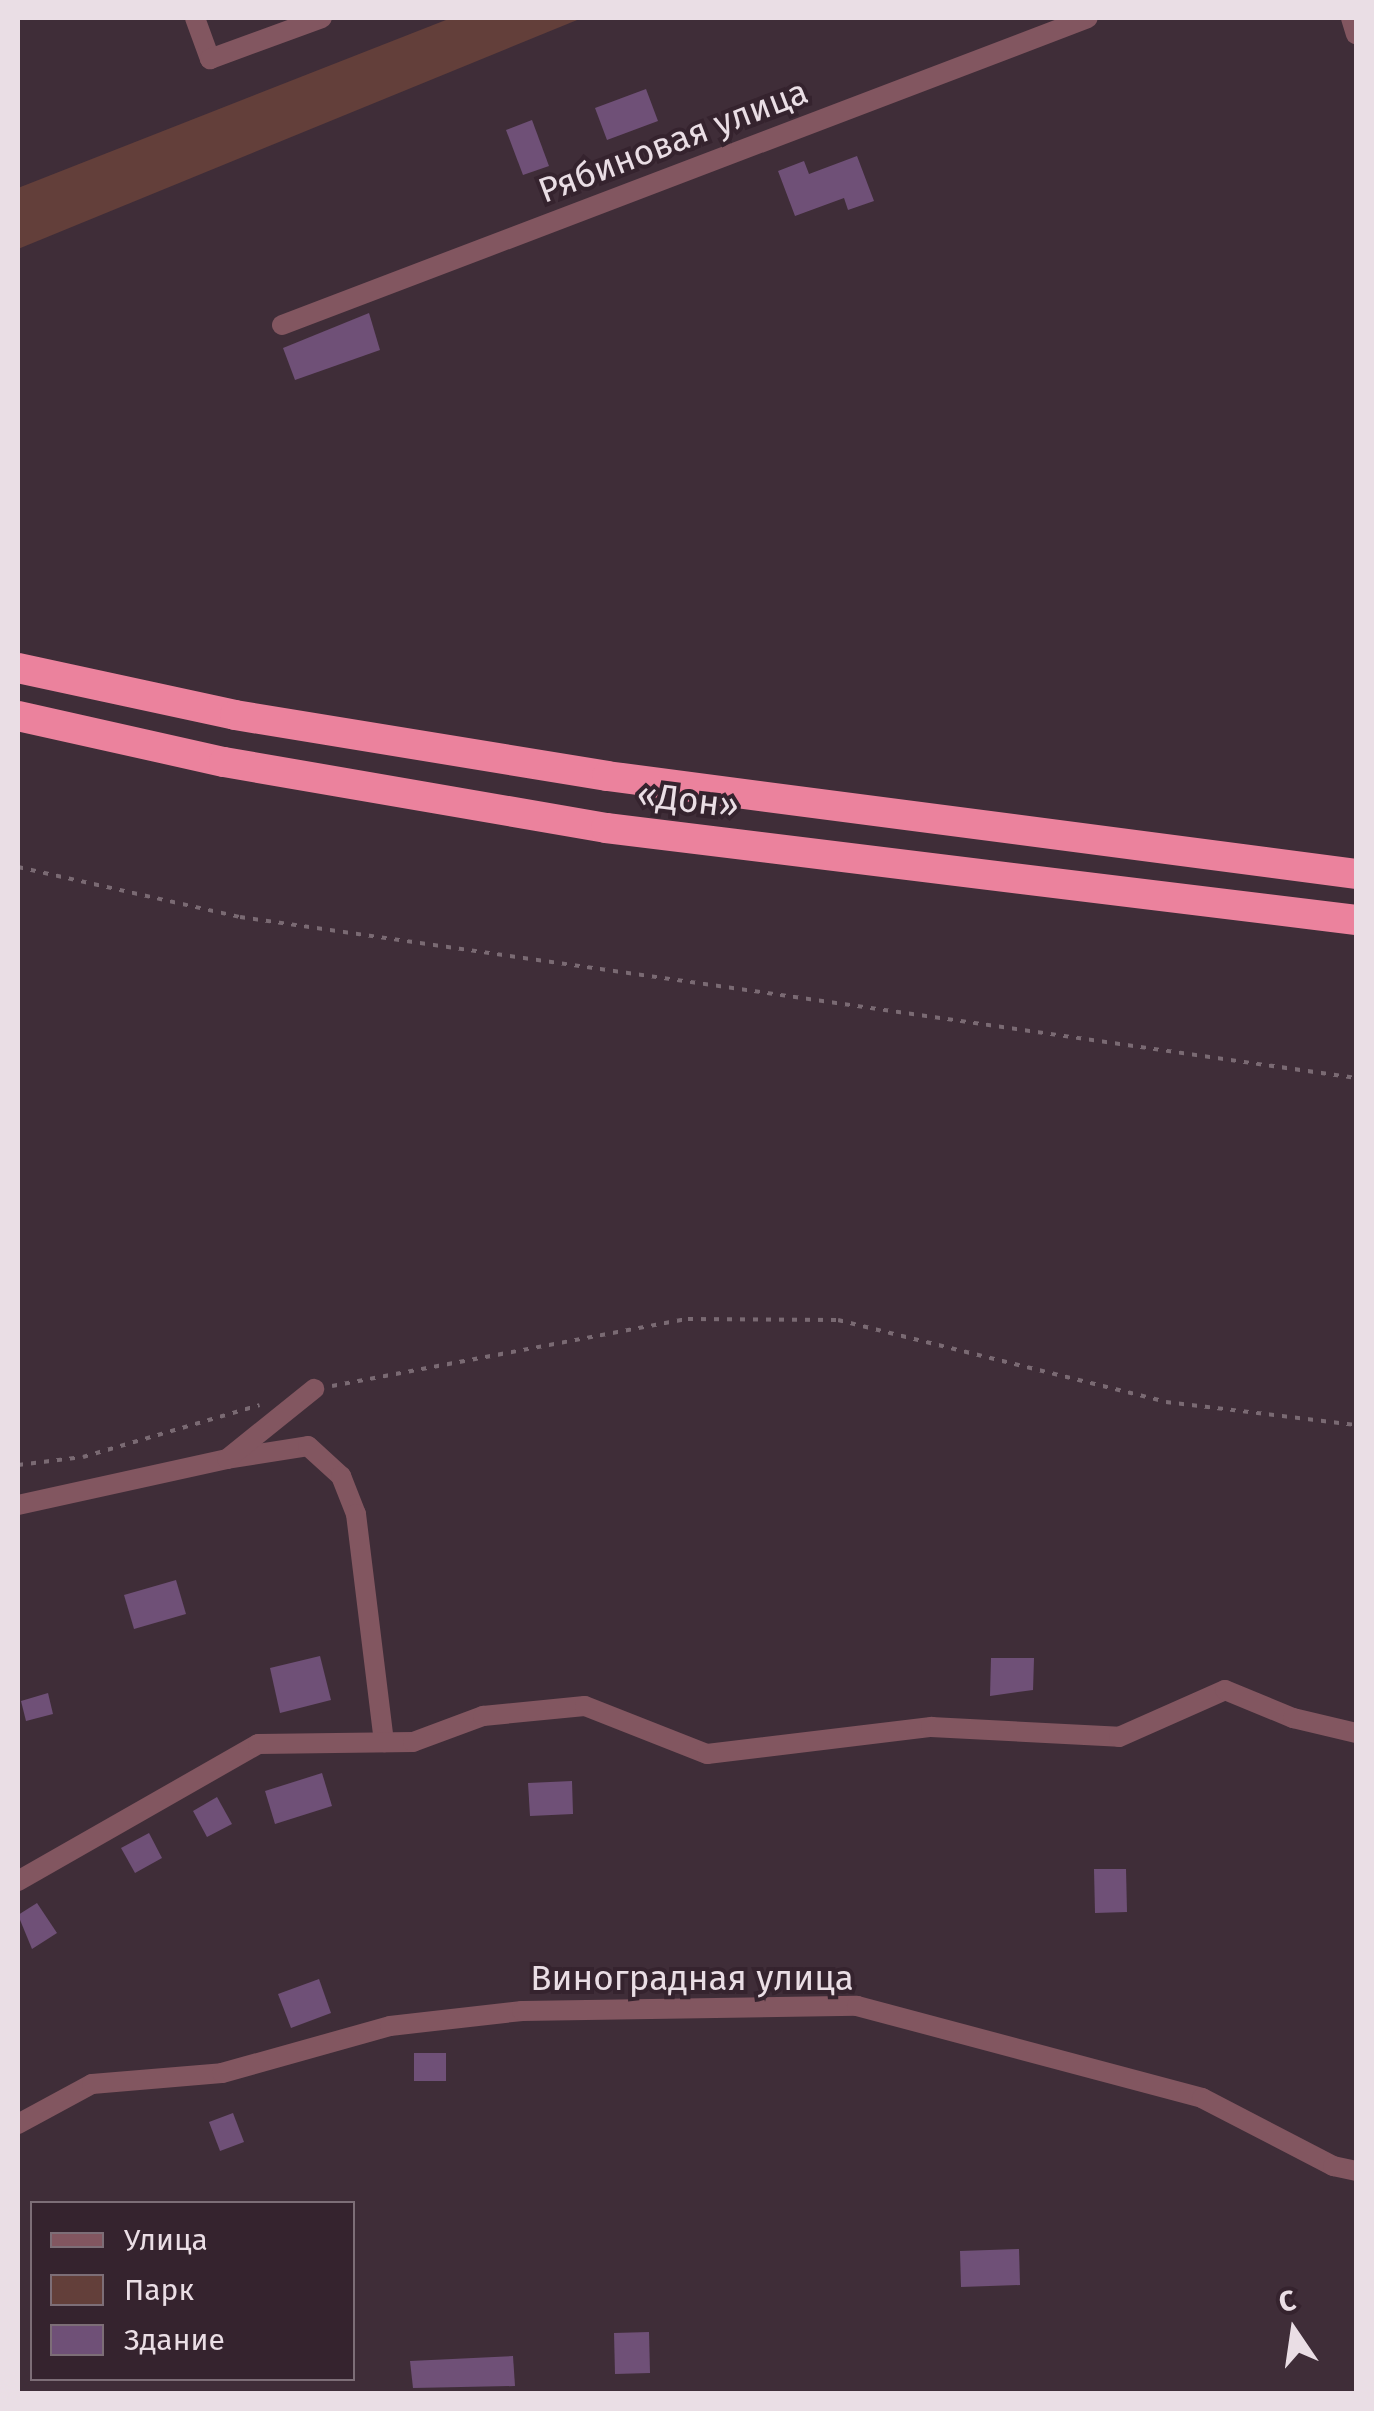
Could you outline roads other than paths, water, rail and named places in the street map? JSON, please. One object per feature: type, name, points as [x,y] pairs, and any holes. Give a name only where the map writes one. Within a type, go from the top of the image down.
[{"type":"highway","name":"«Дон»","points":[[18,668],[235,715],[608,776],[1356,874]]},
{"type":"highway","name":"«Дон»","points":[[18,716],[224,762],[606,828],[1356,920]]},
{"type":"street","points":[[196,18],[210,59],[322,18]]},
{"type":"street","name":"Рябиновая улица","points":[[282,325],[1088,18]]},
{"type":"street","points":[[1351,18],[1356,34]]},
{"type":"street","points":[[227,1459],[314,1389]]},
{"type":"street","points":[[18,1505],[227,1459],[308,1446],[342,1476],[356,1514],[384,1742]]},
{"type":"street","points":[[18,1881],[258,1744],[412,1742],[484,1716],[586,1706],[707,1754],[931,1727],[1119,1737],[1225,1690],[1293,1718],[1356,1733]]},
{"type":"street","name":"Виноградная улица","points":[[18,2124],[92,2084],[222,2072],[390,2026],[522,2010],[857,2006],[1202,2098],[1333,2166],[1356,2170]]}]
